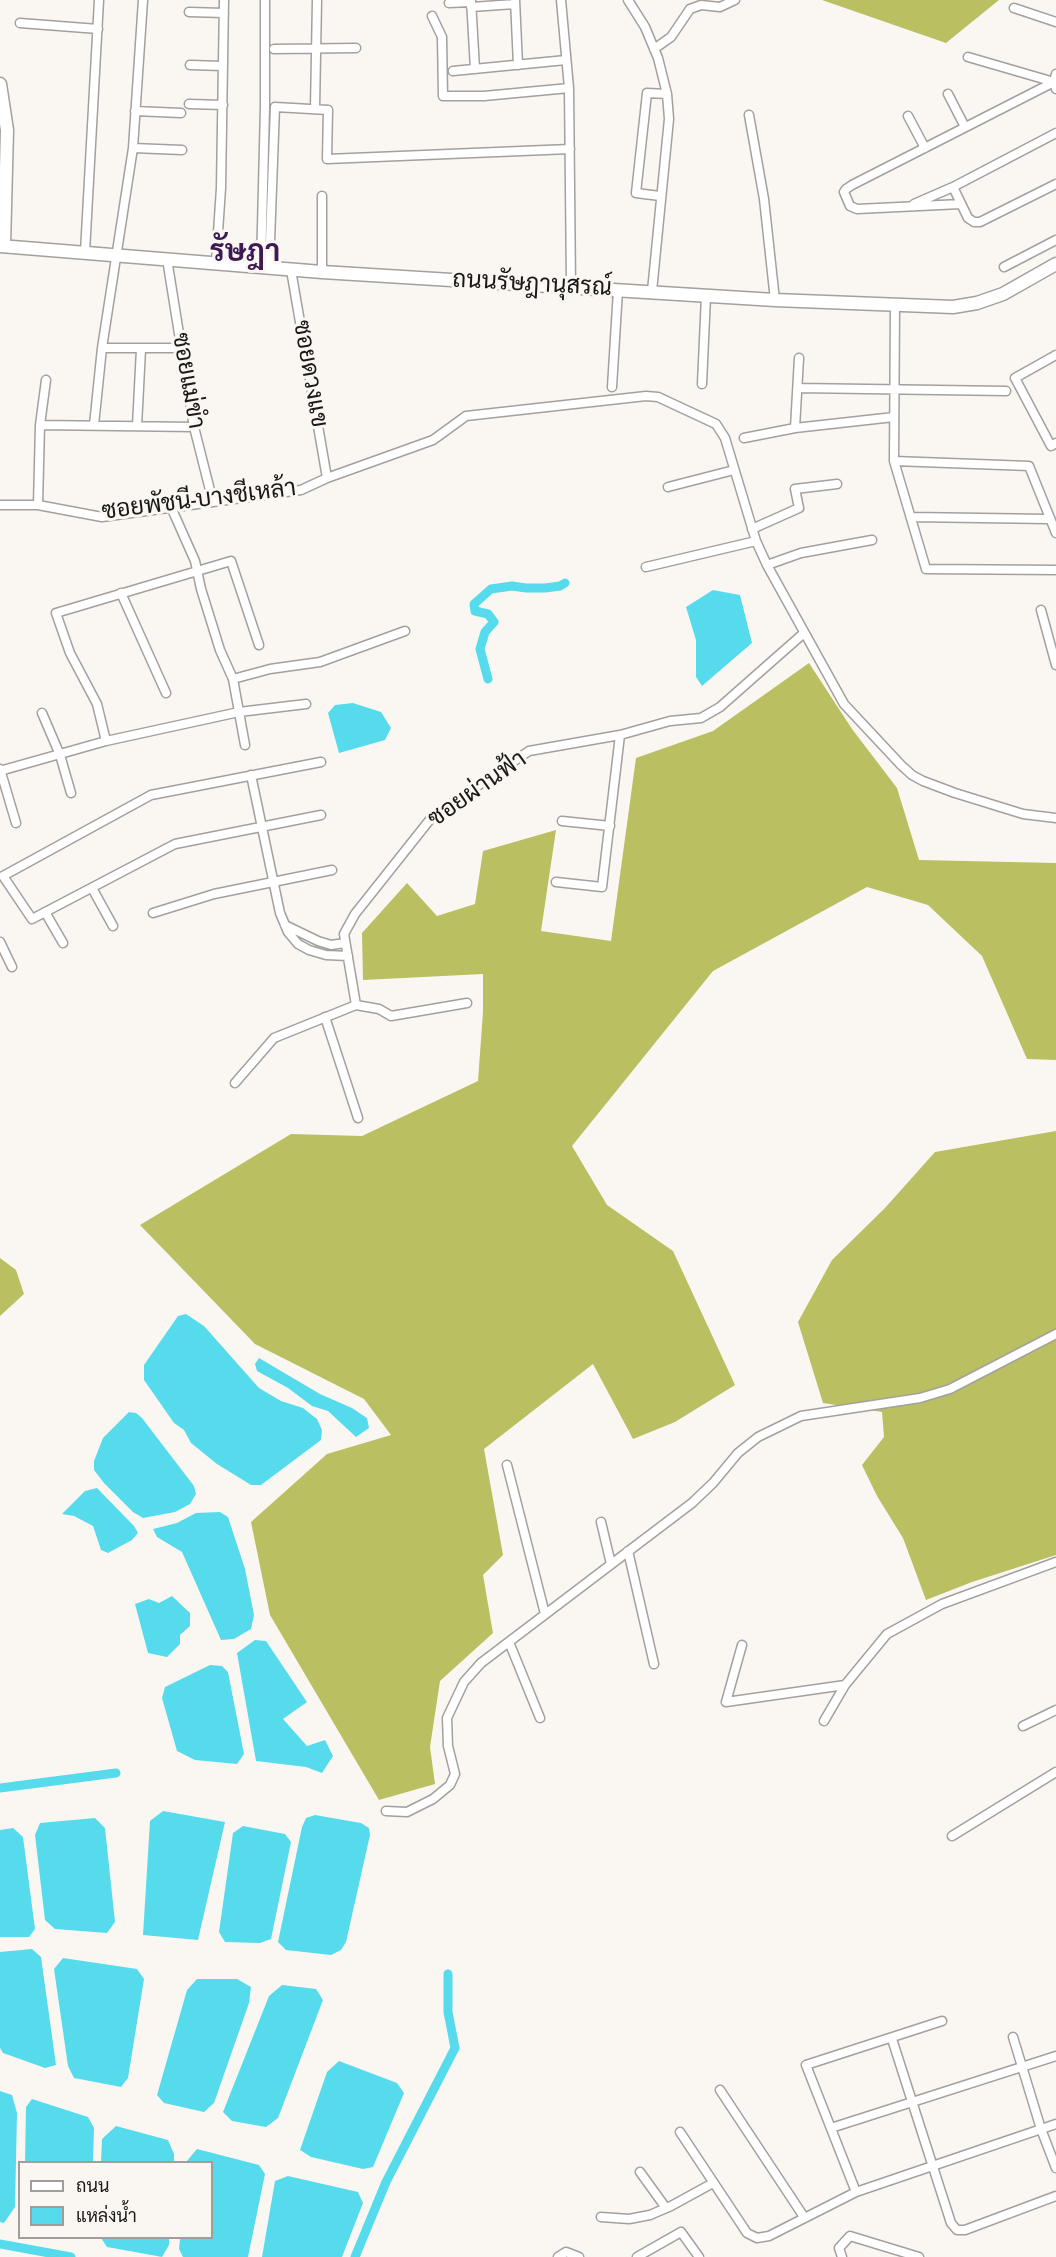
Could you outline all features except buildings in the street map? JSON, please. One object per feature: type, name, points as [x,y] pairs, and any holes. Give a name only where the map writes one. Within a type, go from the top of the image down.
[{"type":"street","points":[[85,252],[99,0]]},
{"type":"street","points":[[94,425],[102,348],[133,148],[143,0]]},
{"type":"street","points":[[216,262],[221,188],[224,0]]},
{"type":"street","points":[[265,0],[265,267]]},
{"type":"street","points":[[315,110],[317,0]]},
{"type":"street","points":[[449,3],[525,0]]},
{"type":"street","points":[[561,0],[569,88],[571,286]]},
{"type":"street","points":[[628,0],[645,27],[668,94],[669,120],[652,291]]},
{"type":"street","points":[[654,49],[671,37],[690,9],[701,5],[720,7],[735,0]]},
{"type":"street","points":[[515,2],[518,65]]},
{"type":"street","points":[[471,3],[475,69]]},
{"type":"street","points":[[1014,9],[1056,22]]},
{"type":"street","points":[[189,12],[224,13]]},
{"type":"street","points":[[432,16],[442,37],[444,96],[484,96],[569,88]]},
{"type":"street","points":[[20,23],[98,29]]},
{"type":"street","points":[[274,50],[356,48]]},
{"type":"street","points":[[968,57],[1055,82]]},
{"type":"street","points":[[453,71],[566,60]]},
{"type":"street","points":[[190,65],[223,66]]},
{"type":"street","points":[[961,204],[852,208],[844,192],[852,185],[1055,82]]},
{"type":"street","points":[[0,84],[7,130],[2,246]]},
{"type":"street","points":[[660,196],[636,193],[647,93],[668,94]]},
{"type":"street","points":[[948,93],[965,127]]},
{"type":"street","points":[[189,104],[223,105]]},
{"type":"street","points":[[265,267],[275,107],[328,110],[327,159],[570,149]]},
{"type":"street","points":[[135,111],[181,113]]},
{"type":"street","points":[[749,115],[764,199],[775,300]]},
{"type":"street","points":[[908,116],[925,148]]},
{"type":"street","points":[[911,206],[953,187],[1056,133]]},
{"type":"street","points":[[133,148],[182,150]]},
{"type":"street","points":[[953,187],[971,220],[980,222],[1056,184]]},
{"type":"street","points":[[322,196],[322,272]]},
{"type":"street","points":[[1004,267],[1056,240]]},
{"type":"street","name":"ถนนรัษฎานุสรณ์","points":[[2,246],[322,272],[775,300],[953,307],[977,303],[1003,294],[1056,264]]},
{"type":"street","name":"ซอยแม่ขำ","points":[[167,259],[194,427],[213,502]]},
{"type":"street","name":"ซอยดวงแข","points":[[291,270],[327,478]]},
{"type":"street","points":[[612,387],[618,290]]},
{"type":"street","points":[[702,384],[706,296]]},
{"type":"street","points":[[895,305],[894,461],[926,569],[1056,570]]},
{"type":"street","points":[[102,348],[181,348]]},
{"type":"street","points":[[137,426],[141,349]]},
{"type":"street","points":[[1056,355],[1015,378],[1051,446],[1056,443]]},
{"type":"street","points":[[795,428],[799,358]]},
{"type":"street","points":[[38,505],[40,425],[46,380]]},
{"type":"street","points":[[798,388],[1006,391]]},
{"type":"street","name":"ซอยพัชนี-บางชีเหล้า","points":[[0,505],[38,505],[102,517],[302,490],[327,478],[433,440],[466,416],[646,396],[668,401],[716,424],[725,438],[752,529],[766,565],[844,704],[912,775],[955,793],[1023,814],[1056,818]]},
{"type":"street","points":[[744,438],[795,428],[894,417]]},
{"type":"street","points":[[40,425],[194,427]]},
{"type":"street","points":[[894,461],[1029,466],[1056,533]]},
{"type":"street","points":[[668,486],[734,470]]},
{"type":"street","points":[[752,529],[799,508],[795,489],[837,484]]},
{"type":"street","points":[[171,507],[195,561],[220,650],[233,679],[245,745]]},
{"type":"street","points":[[911,517],[1049,519]]},
{"type":"street","points":[[766,565],[801,553],[872,540]]},
{"type":"street","points":[[646,567],[756,541]]},
{"type":"street","points":[[106,741],[97,704],[70,652],[57,613],[231,561],[259,645]]},
{"type":"street","points":[[121,593],[166,693]]},
{"type":"street","points":[[1041,610],[1056,665]]},
{"type":"street","points":[[233,679],[270,669],[320,662],[405,631]]},
{"type":"street","name":"ซอยผ่านฟ้า","points":[[345,943],[344,934],[355,914],[432,817],[529,751],[620,735],[670,721],[701,718],[720,707],[804,633]]},
{"type":"street","points":[[16,823],[0,770],[106,741],[239,712],[306,705]]},
{"type":"street","points":[[42,713],[60,755],[71,794]]},
{"type":"street","points":[[556,882],[602,887],[620,735]]},
{"type":"street","points":[[321,762],[151,795],[3,876],[32,919],[175,844],[321,815]]},
{"type":"street","points":[[251,775],[280,913],[285,925],[297,944],[309,950],[326,955],[348,956]]},
{"type":"street","points":[[562,820],[610,826]]},
{"type":"street","points":[[153,913],[214,894],[332,870]]},
{"type":"street","points":[[92,888],[113,926]]},
{"type":"street","points":[[45,912],[63,943]]},
{"type":"street","points":[[285,925],[331,945],[345,943],[356,1005]]},
{"type":"street","points":[[0,942],[12,967]]},
{"type":"street","points":[[235,1083],[273,1038],[356,1005],[379,1009],[391,1016],[467,1003]]},
{"type":"street","points":[[325,1017],[358,1118]]},
{"type":"street","points":[[386,1811],[407,1812],[433,1799],[450,1785],[455,1774],[448,1746],[447,1718],[464,1682],[481,1663],[692,1503],[713,1483],[738,1453],[758,1437],[801,1416],[920,1398],[950,1389],[1056,1334]]},
{"type":"street","points":[[507,1465],[545,1614]]},
{"type":"street","points":[[602,1522],[611,1564]]},
{"type":"street","points":[[628,1551],[654,1665]]},
{"type":"street","points":[[824,1721],[845,1685],[887,1634],[942,1604],[1056,1562]]},
{"type":"street","points":[[509,1642],[540,1718]]},
{"type":"street","points":[[742,1645],[726,1702],[845,1685]]},
{"type":"street","points":[[1023,1726],[1056,1710]]},
{"type":"street","points":[[952,1836],[1056,1772]]},
{"type":"street","points":[[856,2192],[806,2065],[942,2021]]},
{"type":"street","points":[[1013,2037],[1041,2129],[1056,2168]]},
{"type":"street","points":[[892,2039],[951,2223],[957,2230],[965,2230],[1056,2196]]},
{"type":"street","points":[[831,2128],[1056,2056]]},
{"type":"street","points":[[720,2090],[804,2217]]},
{"type":"street","points":[[680,2132],[747,2233],[757,2238],[769,2236],[856,2192],[1056,2124]]},
{"type":"street","points":[[640,2172],[666,2208]]},
{"type":"street","points":[[601,2217],[629,2219],[650,2215],[714,2183]]},
{"type":"street","points":[[637,2257],[681,2232],[699,2257]]},
{"type":"street","points":[[842,2257],[839,2248],[850,2236],[919,2257]]},
{"type":"street","points":[[558,2257],[566,2252],[579,2257]]},
{"type":"green space","points":[[822,0],[999,0],[946,43]]},
{"type":"green space","points":[[809,663],[852,729],[897,788],[919,860],[1056,863],[1056,1060],[1027,1059],[982,956],[928,905],[867,887],[713,971],[572,1146],[607,1205],[673,1251],[735,1385],[675,1422],[633,1439],[593,1364],[484,1449],[503,1555],[483,1575],[493,1633],[440,1681],[430,1747],[435,1784],[379,1800],[270,1615],[251,1522],[327,1454],[391,1435],[364,1399],[255,1344],[140,1225],[291,1134],[362,1136],[478,1081],[483,974],[363,980],[362,933],[407,883],[437,916],[475,904],[483,851],[556,830],[541,931],[611,941],[636,758],[713,731]]},
{"type":"green space","points":[[1056,1131],[1056,1555],[972,1582],[926,1600],[903,1538],[877,1496],[862,1465],[884,1437],[882,1412],[823,1403],[798,1322],[832,1260],[885,1208],[935,1152]]},
{"type":"green space","points":[[0,1258],[16,1270],[24,1294],[0,1316]]},
{"type":"water","points":[[713,590],[740,595],[752,643],[702,686],[696,677],[696,640],[686,607]]},
{"type":"water","points":[[353,703],[381,712],[391,728],[385,740],[339,753],[328,713],[335,705]]},
{"type":"water","points":[[186,1314],[204,1326],[259,1388],[281,1401],[303,1408],[317,1419],[322,1430],[321,1440],[261,1485],[251,1485],[217,1464],[191,1443],[184,1430],[174,1423],[144,1380],[144,1365],[178,1316]]},
{"type":"water","points":[[259,1358],[320,1394],[352,1408],[367,1418],[369,1428],[356,1437],[328,1411],[312,1406],[288,1388],[257,1371],[255,1364]]},
{"type":"water","points":[[129,1412],[136,1413],[142,1418],[194,1486],[196,1494],[190,1504],[175,1512],[143,1518],[133,1512],[94,1470],[94,1461],[103,1438]]},
{"type":"water","points":[[97,1488],[138,1533],[132,1540],[108,1553],[101,1550],[93,1526],[74,1516],[62,1514],[85,1491]]},
{"type":"water","points":[[220,1512],[228,1517],[245,1569],[254,1615],[251,1629],[234,1639],[221,1640],[182,1552],[157,1537],[153,1529],[177,1523],[196,1513]]},
{"type":"water","points":[[172,1596],[190,1613],[190,1626],[180,1635],[180,1644],[167,1657],[148,1653],[135,1604],[149,1599],[159,1603]]},
{"type":"water","points":[[255,1640],[266,1641],[307,1702],[283,1719],[307,1746],[325,1740],[333,1756],[322,1773],[306,1767],[256,1761],[237,1653]]},
{"type":"water","points":[[210,1665],[222,1666],[228,1672],[244,1754],[237,1764],[195,1760],[177,1751],[162,1698],[165,1687]]},
{"type":"water","points":[[163,1811],[225,1822],[198,1940],[143,1935],[150,1821]]},
{"type":"water","points":[[315,1815],[361,1823],[369,1828],[370,1835],[346,1942],[341,1950],[331,1955],[286,1950],[278,1942],[302,1827],[306,1818]]},
{"type":"water","points":[[95,1818],[105,1828],[115,1922],[107,1933],[55,1929],[45,1920],[35,1835],[40,1823]]},
{"type":"water","points":[[243,1826],[285,1834],[291,1842],[271,1939],[260,1943],[225,1942],[219,1932],[233,1833]]},
{"type":"water","points":[[13,1828],[23,1837],[35,1929],[29,1937],[0,1937],[0,1830]]},
{"type":"water","points":[[32,1949],[41,1957],[56,2065],[45,2068],[3,2053],[0,2048],[0,1952]]},
{"type":"water","points":[[63,1958],[137,1969],[144,1979],[128,2078],[121,2087],[74,2078],[68,2066],[54,1969]]},
{"type":"water","points":[[197,1979],[237,1979],[251,1987],[249,2003],[214,2103],[204,2112],[164,2103],[157,2095],[187,1990]]},
{"type":"water","points":[[282,1985],[316,1989],[323,2000],[278,2118],[266,2127],[232,2121],[223,2112],[269,1996]]},
{"type":"water","points":[[339,2061],[397,2083],[404,2093],[373,2167],[363,2169],[311,2157],[300,2150],[327,2072]]},
{"type":"water","points":[[0,2091],[12,2095],[17,2113],[15,2207],[4,2223],[0,2222]]},
{"type":"water","points":[[32,2099],[88,2117],[94,2128],[93,2161],[25,2161],[26,2107]]},
{"type":"water","points":[[116,2126],[168,2140],[174,2154],[174,2161],[101,2161],[102,2139]]},
{"type":"water","points":[[197,2149],[259,2165],[265,2174],[248,2257],[183,2257],[179,2249],[180,2239],[213,2239],[213,2161],[187,2161]]},
{"type":"water","points":[[288,2176],[358,2192],[363,2203],[342,2257],[262,2257],[275,2181]]},
{"type":"water","points":[[102,2239],[169,2239],[169,2245],[162,2257],[107,2247]]},
{"type":"waterway","points":[[488,679],[480,649],[485,632],[494,622],[488,614],[475,611],[474,604],[491,589],[512,586],[545,588],[565,583]]},
{"type":"waterway","points":[[0,1788],[116,1773]]},
{"type":"waterway","points":[[355,2257],[386,2182],[455,2048],[448,2012],[448,1974]]},
{"type":"waterway","points":[[0,2244],[71,2257]]},
{"type":"district","name":"รัษฎา","points":[[245,254]]}]
